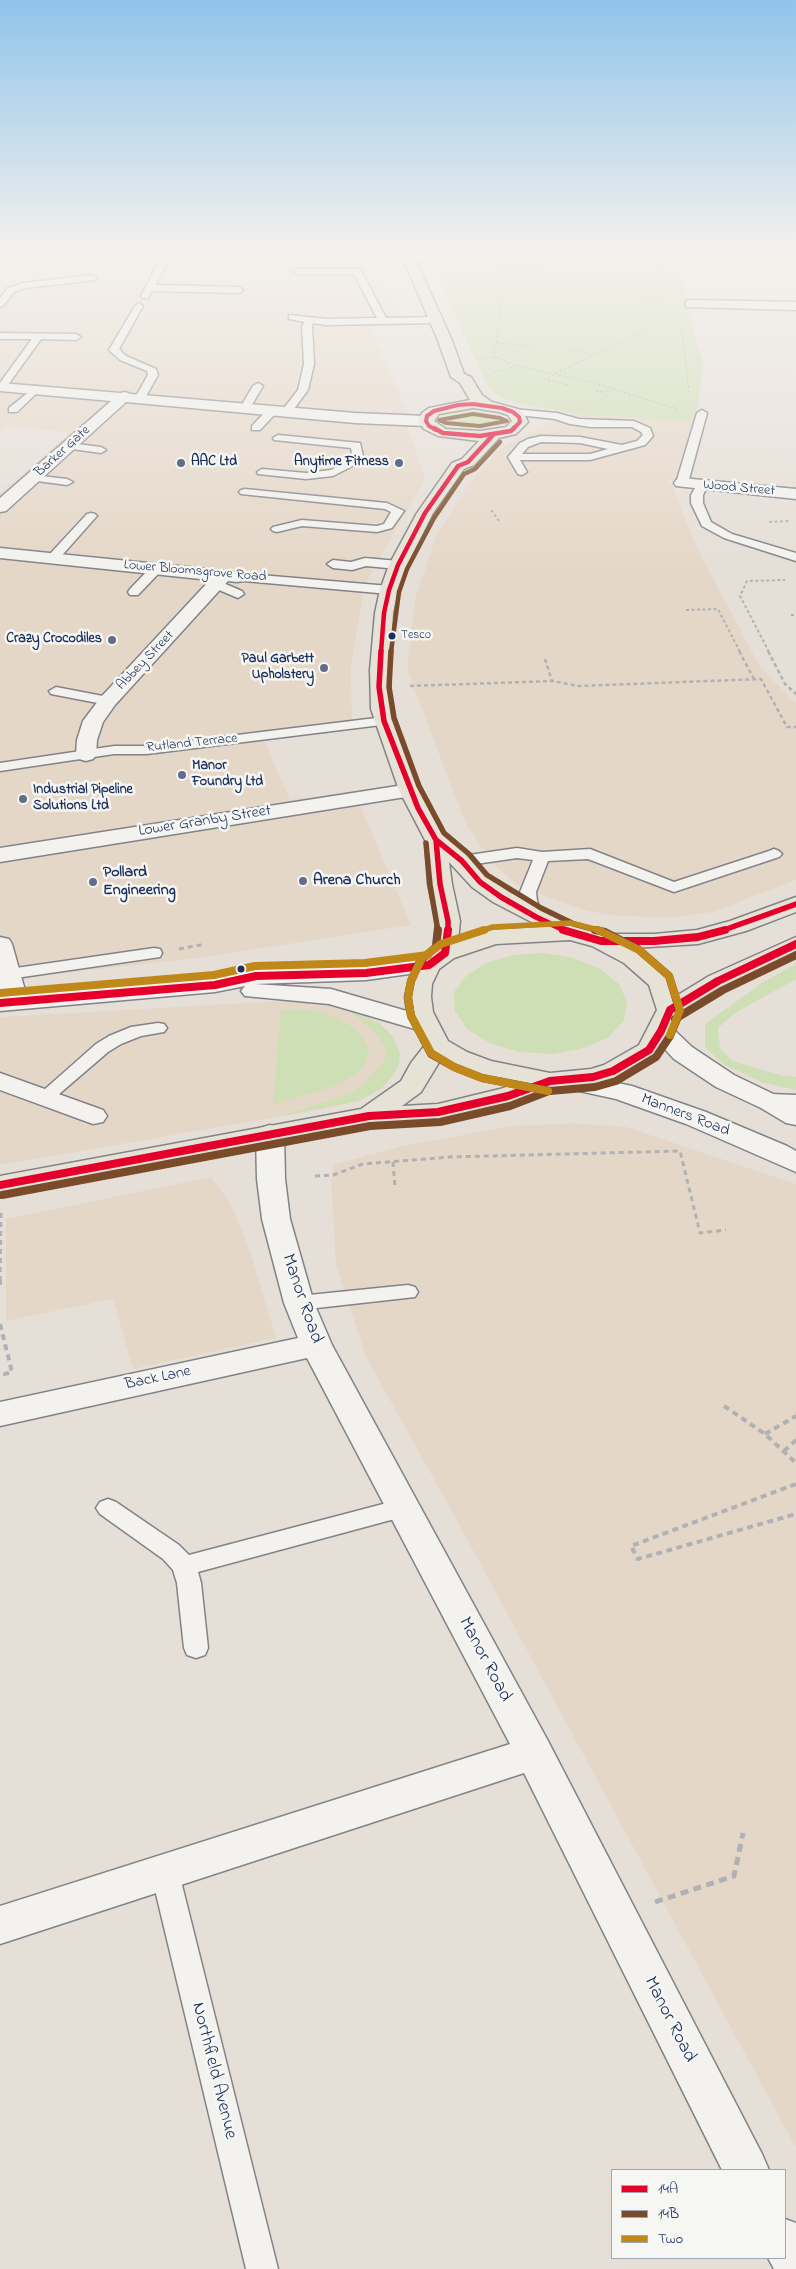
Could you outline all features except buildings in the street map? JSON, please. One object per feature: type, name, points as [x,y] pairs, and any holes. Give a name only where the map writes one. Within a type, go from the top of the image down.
[{"type":"main road","points":[[445,358],[451,386],[465,404],[487,405],[513,412],[519,417],[520,422],[516,427],[493,435],[453,435],[435,430],[426,421],[427,416],[434,411],[451,386],[466,380],[476,398],[487,405]]},
{"type":"main road","points":[[453,435],[456,446],[454,461],[458,466]]},
{"type":"main road","points":[[493,435],[468,462],[458,466],[425,513],[398,564],[389,590],[384,614],[380,661],[380,698],[384,721],[410,790],[436,840],[440,884],[448,921],[437,959],[420,984],[418,997],[420,1012],[432,1035],[458,1058],[485,1068],[560,1081]]},
{"type":"main road","points":[[436,840],[462,861],[480,882],[501,897],[536,917],[571,933],[601,941],[633,958],[661,982],[666,1021]]},
{"type":"main road","points":[[601,941],[654,941],[698,937],[752,922],[796,904]]},
{"type":"main road","points":[[437,959],[493,937],[571,933]]},
{"type":"main road","points":[[1,1185],[369,1116],[438,1112],[508,1096],[560,1081],[593,1078],[631,1062],[649,1050],[666,1021],[726,977],[796,944]]},
{"type":"main road","points":[[369,1116],[412,1086],[424,1063],[432,1035]]},
{"type":"street","points":[[1,387],[132,397],[388,421],[426,421]]},
{"type":"street","name":"Barker Gate","points":[[0,507],[69,446],[132,397]]},
{"type":"street","name":"Wood Street","points":[[682,483],[796,494]]},
{"type":"street","name":"Lower Bloomsgrove Road","points":[[0,552],[156,569],[228,583]]},
{"type":"street","name":"Abbey Street","points":[[86,755],[87,740],[93,722],[108,701],[228,583]]},
{"type":"street","name":"Lower Granby Street","points":[[0,854],[410,790]]},
{"type":"street","points":[[0,944],[9,974],[8,1002],[215,985],[256,976],[366,973],[437,959]]},
{"type":"street","points":[[215,985],[255,991],[331,997],[432,1035]]},
{"type":"street","points":[[666,1021],[683,1053],[725,1081],[783,1102],[796,1117]]},
{"type":"street","points":[[0,1081],[93,1116]]},
{"type":"street","name":"Manners Road","points":[[560,1081],[623,1092],[696,1118],[777,1152],[796,1163]]},
{"type":"street","name":"Manor Road","points":[[270,1134],[271,1179],[276,1219],[299,1303],[316,1345],[534,1753],[745,2169]]},
{"type":"street","name":"Back Lane","points":[[6,1412],[316,1345]]},
{"type":"street","points":[[0,1925],[534,1753]]},
{"type":"street","points":[[786,2244],[796,2263]]},
{"type":"lane","points":[[1,387],[23,358]]},
{"type":"lane","points":[[124,358],[151,369],[153,375],[132,397]]},
{"type":"lane","points":[[256,428],[303,390],[307,378],[309,358]]},
{"type":"lane","points":[[245,408],[258,386]]},
{"type":"lane","points":[[13,410],[36,389]]},
{"type":"lane","points":[[513,412],[557,416],[612,431],[620,436],[628,462]]},
{"type":"lane","points":[[682,483],[702,413]]},
{"type":"lane","points":[[513,457],[590,456],[641,443],[648,436],[646,430],[634,424],[575,422],[516,427]]},
{"type":"lane","points":[[262,472],[315,475],[333,473],[359,460],[356,445],[278,438]]},
{"type":"lane","points":[[513,457],[524,445],[541,439],[585,440],[599,445],[624,446]]},
{"type":"lane","points":[[69,446],[101,450]]},
{"type":"lane","points":[[513,457],[522,472]]},
{"type":"lane","points":[[33,478],[67,482]]},
{"type":"lane","points":[[702,485],[697,503],[706,524],[728,536],[796,556]]},
{"type":"lane","points":[[245,492],[387,506],[398,510],[388,526],[377,529],[302,523],[276,529]]},
{"type":"lane","points":[[52,558],[91,516]]},
{"type":"lane","points":[[333,564],[352,566],[365,562],[398,564]]},
{"type":"lane","points":[[134,592],[156,569]]},
{"type":"lane","name":"Lower Bloomsgrove Road","points":[[228,583],[389,590]]},
{"type":"lane","points":[[56,691],[108,701]]},
{"type":"lane","name":"Rutland Terrace","points":[[0,767],[114,750],[148,750],[384,721]]},
{"type":"lane","points":[[462,861],[517,853],[542,857],[590,854],[674,887],[774,854]]},
{"type":"lane","points":[[536,917],[529,901],[528,892],[542,857]]},
{"type":"lane","points":[[9,974],[154,952]]},
{"type":"lane","points":[[45,1097],[109,1044],[127,1034],[158,1028]]},
{"type":"lane","points":[[299,1303],[408,1292]]},
{"type":"lane","points":[[108,1508],[172,1552],[184,1566],[196,1648]]},
{"type":"lane","points":[[184,1566],[402,1508]]},
{"type":"lane","name":"Northfield Avenue","points":[[165,1873],[262,2269]]},
{"type":"path","points":[[516,366],[491,374],[483,359],[496,358],[516,366],[591,382],[683,411]]},
{"type":"path","points":[[568,385],[545,379],[586,358]]},
{"type":"path","points":[[686,358],[690,395]]},
{"type":"path","points":[[451,386],[486,367]]},
{"type":"path","points":[[596,391],[612,391]]},
{"type":"path","points":[[491,510],[499,521]]},
{"type":"path","points":[[786,580],[747,581],[740,596],[785,684],[796,694]]},
{"type":"path","points":[[686,610],[718,609],[754,679]]},
{"type":"path","points":[[791,615],[796,615]]},
{"type":"path","points":[[545,659],[552,681]]},
{"type":"path","points":[[407,686],[552,681],[579,686],[761,679],[787,727],[796,727]]},
{"type":"path","points":[[179,949],[205,944]]},
{"type":"path","points":[[315,1176],[333,1175],[363,1164],[460,1157],[680,1151],[700,1233],[726,1230]]},
{"type":"path","points":[[393,1162],[395,1187]]},
{"type":"path","points":[[0,1285],[1,1185]]},
{"type":"path","points":[[0,1324],[12,1372],[5,1374],[6,1412]]},
{"type":"path","points":[[724,1406],[765,1434],[796,1463]]},
{"type":"path","points":[[765,1434],[796,1416]]},
{"type":"path","points":[[784,1451],[796,1440]]},
{"type":"path","points":[[796,1484],[631,1546],[638,1559],[796,1514]]},
{"type":"path","points":[[666,1898],[734,1876],[743,1833]]},
{"type":"shaded area","points":[[0,358],[383,358],[409,416],[409,431],[425,479],[365,584],[351,666],[352,729],[264,740],[290,800],[354,791],[411,925],[199,958],[0,980],[0,493],[71,432],[10,426],[0,431]]},
{"type":"shaded area","points":[[571,413],[693,422],[674,480],[668,480],[667,484],[672,485],[696,546],[760,667],[796,703],[796,880],[713,912],[666,918],[607,915],[581,909],[518,886],[491,862],[465,822],[409,675],[407,665],[416,596],[437,534],[471,481],[505,445]]},
{"type":"shaded area","points":[[299,1000],[324,1001],[350,1009],[369,1017],[387,1030],[397,1045],[400,1054],[399,1064],[381,1089],[359,1101],[319,1110],[0,1165],[0,1017]]},
{"type":"shaded area","points":[[573,1123],[627,1127],[796,1184],[796,2148],[455,1517],[366,1357],[336,1264],[331,1181],[333,1165],[402,1146],[512,1126]]},
{"type":"shaded area","points":[[211,1177],[229,1201],[248,1245],[276,1338],[133,1369],[113,1299],[6,1321],[6,1219]]},
{"type":"green space","points":[[474,358],[702,358],[703,362],[697,412],[693,422],[571,413],[521,404],[500,397],[489,389]]},
{"type":"green space","points":[[475,411],[496,416],[498,422],[482,429],[464,429],[450,425],[445,419],[447,416],[458,412]]},
{"type":"green space","points":[[544,953],[574,958],[600,969],[619,984],[627,1002],[624,1020],[609,1037],[584,1048],[553,1054],[520,1052],[490,1043],[467,1029],[455,1011],[454,992],[466,976],[486,963],[513,955]]},
{"type":"green space","points":[[796,964],[796,979],[735,1013],[718,1028],[720,1048],[732,1061],[783,1076],[796,1077],[796,1090],[764,1083],[723,1064],[705,1047],[705,1024],[762,983]]},
{"type":"green space","points":[[350,1009],[379,1023],[393,1037],[400,1054],[399,1064],[394,1074],[381,1089],[359,1101],[281,1116],[349,1094],[362,1085],[383,1063],[386,1052],[384,1046],[374,1031]]},
{"type":"green space","points":[[281,1010],[317,1011],[340,1019],[359,1032],[369,1049],[367,1061],[359,1072],[344,1081],[317,1092],[273,1104]]},
{"type":"transit line","name":"14A","points":[[473,404],[502,408],[513,412],[519,417],[520,422],[511,431],[480,436],[443,433],[429,426],[426,421],[427,416],[434,411],[458,405],[473,404]]},
{"type":"transit line","name":"14B","points":[[473,414],[500,418],[507,421],[480,426],[446,423],[439,420],[473,414]]},
{"type":"transit line","name":"14A","points":[[493,435],[468,462],[458,466],[425,513],[398,565],[389,590],[384,613],[379,687],[384,721],[418,808],[436,840],[462,861],[480,882],[501,897],[536,917],[571,933],[601,941],[654,941],[698,937],[738,926],[796,904]]},
{"type":"transit line","name":"14B","points":[[426,843],[430,885],[438,922],[438,938],[436,947],[420,961],[411,981],[408,997],[411,1016],[431,1054],[454,1067],[482,1078],[550,1091],[595,1087],[616,1081],[656,1057],[670,1036],[680,1012],[669,976],[638,949],[605,932],[574,924],[541,908],[487,875],[469,854],[444,833],[439,825],[419,786],[394,718],[389,687],[392,639],[399,592],[407,569],[434,518],[464,474],[475,469],[500,442]]},
{"type":"transit line","name":"14A","points":[[0,1003],[215,985],[256,976],[366,973],[429,965],[445,953],[448,939],[448,921],[440,884],[436,840]]},
{"type":"transit line","name":"Two","points":[[548,1091],[482,1078],[454,1067],[431,1053],[411,1016],[408,998],[411,981],[422,958],[441,944],[492,927],[571,923],[588,926],[605,932],[639,950],[669,976],[680,1010],[670,1035]]},
{"type":"transit line","name":"14A","points":[[0,1185],[369,1116],[438,1112],[508,1096],[550,1081],[593,1077],[613,1071],[649,1050],[661,1031],[670,1010],[718,981],[796,944]]},
{"type":"transit line","name":"Two","points":[[0,993],[214,975],[255,966],[365,963],[428,955]]},
{"type":"transit line","name":"14B","points":[[675,1019],[723,990],[796,955]]},
{"type":"transit line","name":"14B","points":[[2,1195],[370,1126],[440,1122],[510,1106],[549,1091]]},
{"type":"place","name":"AAC Ltd","points":[[181,463]]},
{"type":"place","name":"Anytime Fitness","points":[[399,463]]},
{"type":"place","name":"Tesco","points":[[392,636]]},
{"type":"place","name":"Crazy Crocodiles","points":[[112,640]]},
{"type":"place","name":"Paul Garbett Upholstery","points":[[324,668]]},
{"type":"place","name":"Manor Foundry Ltd","points":[[182,775]]},
{"type":"place","name":"Industrial Pipeline Solutions Ltd","points":[[23,799]]},
{"type":"place","name":"Arena Church","points":[[303,881]]},
{"type":"place","name":"Pollard Engineering","points":[[93,882]]}]
